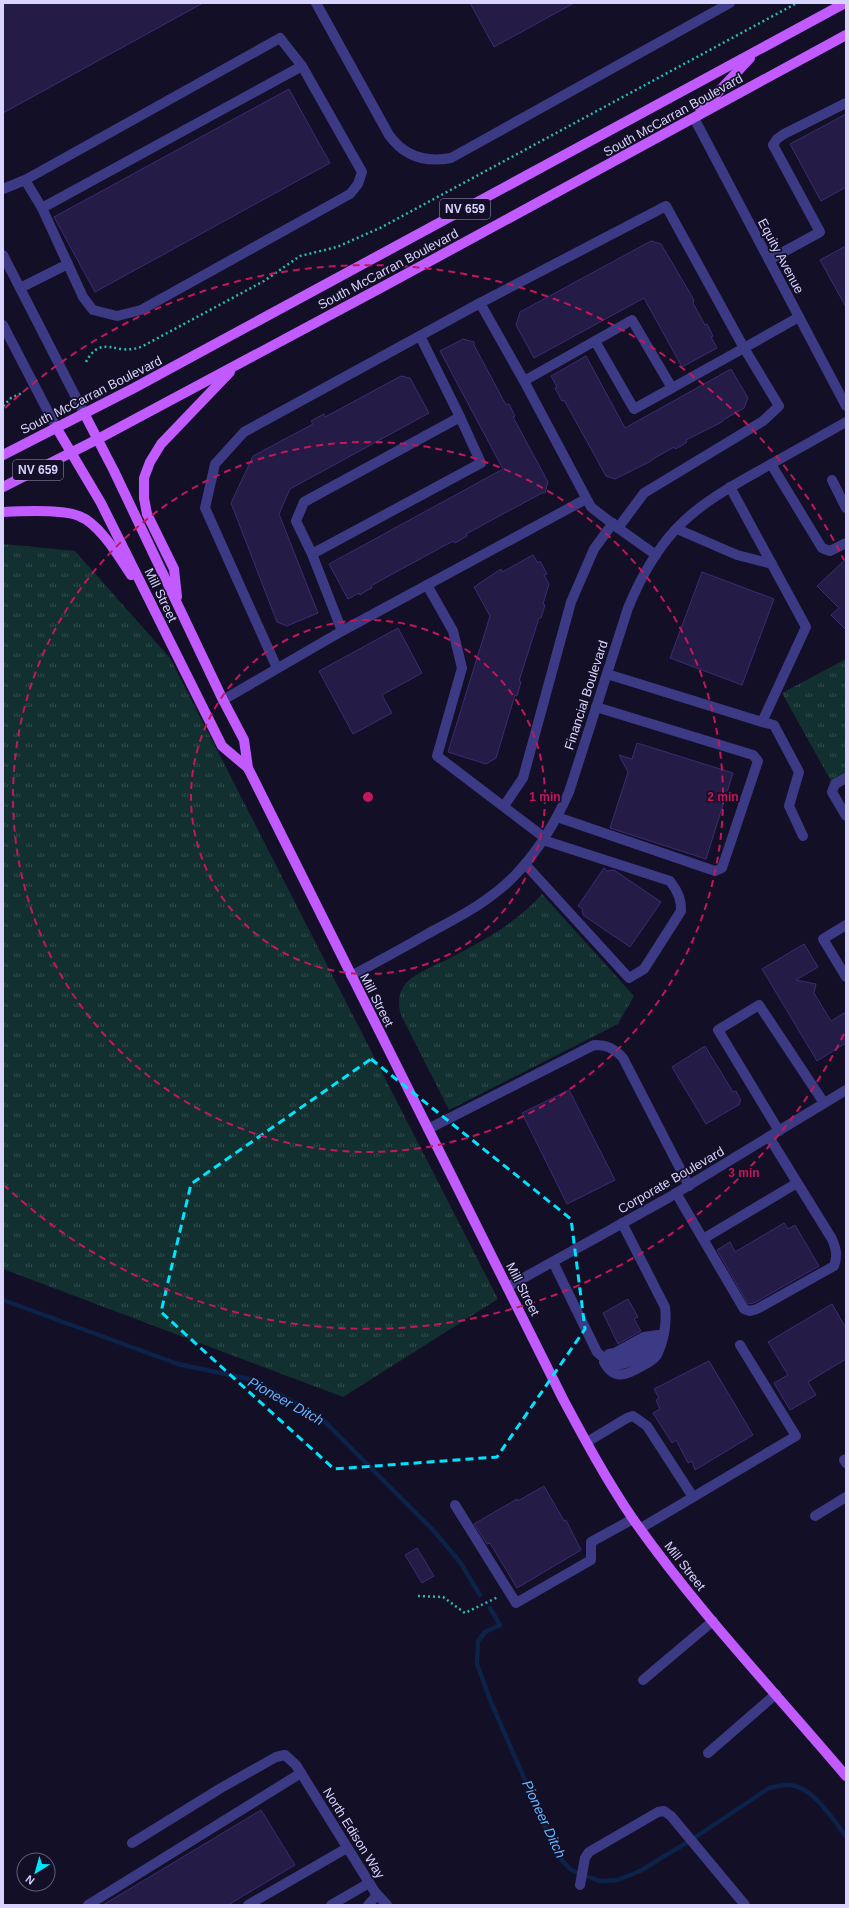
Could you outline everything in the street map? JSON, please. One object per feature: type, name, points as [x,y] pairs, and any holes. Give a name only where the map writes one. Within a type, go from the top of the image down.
[{"type":"main road","name":"South McCarran Boulevard","points":[[3,455],[84,413],[844,3]]},
{"type":"main road","name":"South McCarran Boulevard","points":[[3,487],[72,453],[238,364],[846,35]]},
{"type":"main road","points":[[694,118],[697,108],[709,102],[757,50]]},
{"type":"main road","points":[[178,605],[174,569],[147,514],[144,498],[144,478],[150,462],[161,444],[238,364]]},
{"type":"main road","name":"Mill Street","points":[[84,413],[98,439],[223,700],[244,740],[248,768],[586,1442],[640,1528],[713,1620],[846,1776]]},
{"type":"main road","name":"Mill Street","points":[[56,427],[101,503],[222,746],[248,768]]},
{"type":"main road","points":[[3,512],[66,513],[79,516],[99,531],[147,595]]},
{"type":"street","points":[[316,3],[394,143],[406,152],[419,158],[429,160],[450,158],[730,3]]},
{"type":"street","points":[[3,189],[25,180],[280,38],[302,66],[362,172],[358,184],[350,194],[141,310],[117,316],[93,310],[83,297],[42,208],[25,180]]},
{"type":"street","points":[[42,208],[302,66]]},
{"type":"street","points":[[769,260],[820,232],[773,145],[777,139],[784,134],[846,103]]},
{"type":"street","name":"Equity Avenue","points":[[694,118],[846,406]]},
{"type":"street","points":[[277,668],[205,508],[215,464],[244,432],[480,303],[666,206],[744,348],[779,406],[762,421],[644,493],[594,549],[571,602],[522,778],[504,806]]},
{"type":"street","points":[[3,255],[84,413]]},
{"type":"street","points":[[20,288],[68,264]]},
{"type":"street","points":[[480,303],[524,381],[591,507],[656,555]]},
{"type":"street","points":[[595,341],[634,409],[799,317]]},
{"type":"street","points":[[524,381],[632,320],[672,388]]},
{"type":"street","points":[[3,324],[56,427]]},
{"type":"street","points":[[312,554],[481,462],[420,336]]},
{"type":"street","points":[[342,631],[312,554],[296,521],[304,502],[460,417]]},
{"type":"street","name":"Financial Boulevard","points":[[351,976],[473,909],[498,891],[525,864],[544,839],[569,792],[628,608],[639,582],[656,555],[677,529],[694,513],[730,487],[846,422]]},
{"type":"street","points":[[771,464],[822,548],[830,551],[846,543]]},
{"type":"street","points":[[832,480],[846,508]]},
{"type":"street","points":[[730,487],[806,627],[762,722]]},
{"type":"street","points":[[223,700],[342,631],[586,499]]},
{"type":"street","points":[[677,529],[737,555],[772,564]]},
{"type":"street","points":[[427,585],[453,632],[462,668],[437,756],[504,806],[544,839],[670,881],[682,902],[681,911],[644,968],[629,978],[525,864]]},
{"type":"street","points":[[607,674],[774,725],[799,772],[789,806],[803,836]]},
{"type":"street","points":[[557,817],[715,871],[722,868],[758,761],[753,756],[596,707]]},
{"type":"street","points":[[846,778],[836,784],[832,792],[846,816]]},
{"type":"street","points":[[846,925],[823,939],[846,977]]},
{"type":"street","points":[[779,1131],[718,1030],[759,1005],[824,1104]]},
{"type":"street","points":[[428,1129],[594,1046],[605,1045],[616,1050],[623,1058],[689,1186]]},
{"type":"street","name":"Corporate Boulevard","points":[[507,1287],[689,1186],[846,1090]]},
{"type":"street","points":[[676,1193],[744,1309],[750,1311],[757,1309],[834,1266],[837,1259],[837,1252],[832,1239],[769,1137]]},
{"type":"street","points":[[703,1239],[797,1183]]},
{"type":"street","points":[[553,1262],[608,1370],[614,1373],[632,1373],[654,1359],[662,1342],[662,1334],[667,1322],[665,1307],[622,1224]]},
{"type":"street","points":[[595,1344],[603,1351],[612,1354],[644,1337],[662,1334]]},
{"type":"street","points":[[602,1358],[614,1360],[662,1334]]},
{"type":"street","points":[[640,1528],[796,1436],[740,1344]]},
{"type":"street","points":[[586,1442],[633,1416],[647,1426],[693,1497]]},
{"type":"street","points":[[846,1458],[844,1460],[846,1463]]},
{"type":"street","points":[[815,1516],[846,1496]]},
{"type":"street","points":[[456,1505],[516,1603],[591,1560],[591,1542],[634,1519]]},
{"type":"street","points":[[643,1680],[713,1620]]},
{"type":"street","points":[[708,1753],[776,1694]]},
{"type":"street","name":"North Edison Way","points":[[132,1844],[221,1788],[276,1757],[286,1755],[296,1765],[369,1883],[387,1905]]},
{"type":"street","points":[[88,1905],[301,1773]]},
{"type":"street","points":[[580,1885],[585,1858],[589,1852],[658,1812],[664,1811],[671,1816],[745,1905]]},
{"type":"street","points":[[248,1905],[347,1848]]},
{"type":"street","points":[[331,1905],[369,1883]]},
{"type":"street","points":[[368,1905],[378,1895]]},
{"type":"path","points":[[86,362],[92,352],[97,348],[132,350],[143,346],[264,282],[300,256],[349,242],[388,224],[797,3]]},
{"type":"path","points":[[3,406],[11,398],[22,393]]},
{"type":"path","points":[[418,1596],[443,1597],[465,1613],[509,1591]]},
{"type":"highlighted area","points":[[371,1059],[571,1219],[585,1329],[497,1457],[334,1469],[161,1312],[191,1184]]},
{"type":"green space","points":[[3,544],[75,551],[170,658],[498,1299],[343,1397],[3,1269]]},
{"type":"green space","points":[[846,659],[846,773],[831,781],[782,693]]},
{"type":"green space","points":[[542,894],[634,996],[618,1024],[449,1110],[402,1017],[399,1008],[401,991],[406,983],[416,975],[466,950],[501,929],[522,913]]},
{"type":"building","points":[[3,3],[203,3],[3,113]]},
{"type":"building","points":[[470,3],[574,3],[494,47]]},
{"type":"building","points":[[289,89],[330,163],[95,292],[54,217]]},
{"type":"building","points":[[846,114],[846,187],[821,201],[790,144]]},
{"type":"building","points":[[651,241],[661,244],[694,300],[693,303],[705,325],[707,324],[713,336],[711,337],[717,348],[682,367],[644,298],[534,358],[516,325],[520,312]]},
{"type":"building","points":[[846,246],[846,307],[820,260]]},
{"type":"building","points":[[463,339],[474,342],[474,345],[506,405],[509,404],[515,416],[513,417],[548,482],[545,493],[542,493],[466,534],[467,536],[455,543],[453,541],[385,578],[371,586],[372,588],[360,595],[359,593],[348,599],[329,564],[503,469],[440,351]]},
{"type":"building","points":[[586,356],[625,428],[731,369],[748,398],[744,408],[722,422],[686,440],[687,442],[681,446],[675,449],[674,447],[651,461],[615,479],[606,476],[564,400],[562,401],[551,376]]},
{"type":"building","points":[[401,376],[410,378],[429,413],[290,489],[279,514],[318,613],[287,626],[277,622],[231,503],[253,456],[313,424],[311,421],[324,414],[325,417]]},
{"type":"building","points":[[533,555],[538,563],[540,561],[547,574],[544,575],[549,584],[543,604],[545,605],[541,618],[539,618],[519,681],[521,682],[517,696],[515,695],[496,758],[486,764],[448,752],[490,616],[474,587],[501,569],[502,572]]},
{"type":"building","points":[[846,559],[846,630],[831,615],[839,608],[817,586]]},
{"type":"building","points":[[702,572],[774,599],[742,685],[670,658]]},
{"type":"building","points":[[398,628],[422,673],[382,695],[392,713],[353,734],[319,671]]},
{"type":"building","points":[[637,743],[733,773],[706,859],[610,828],[628,772],[619,755],[632,759]]},
{"type":"building","points":[[604,868],[607,871],[614,870],[661,902],[630,947],[583,915],[582,908],[578,906]]},
{"type":"building","points":[[804,944],[818,967],[796,980],[816,984],[814,993],[831,1021],[846,1012],[846,1043],[817,1061],[762,969]]},
{"type":"building","points":[[705,1046],[733,1092],[736,1091],[741,1101],[739,1102],[740,1104],[706,1124],[672,1067]]},
{"type":"building","points":[[569,1090],[615,1180],[567,1204],[522,1113]]},
{"type":"building","points":[[784,1223],[788,1229],[795,1225],[819,1266],[754,1303],[748,1304],[717,1250],[730,1242],[735,1252]]},
{"type":"building","points":[[628,1299],[638,1317],[634,1319],[641,1331],[618,1344],[603,1313]]},
{"type":"building","points":[[832,1304],[846,1328],[846,1359],[808,1382],[816,1395],[790,1410],[774,1383],[788,1375],[768,1342]]},
{"type":"building","points":[[709,1361],[753,1435],[695,1470],[692,1461],[688,1463],[676,1440],[672,1443],[653,1413],[660,1409],[656,1400],[659,1398],[654,1389]]},
{"type":"building","points":[[544,1486],[564,1521],[566,1520],[581,1550],[517,1588],[490,1543],[487,1544],[474,1524],[517,1499],[518,1501]]},
{"type":"building","points":[[417,1548],[434,1576],[422,1583],[405,1555]]},
{"type":"building","points":[[261,1810],[295,1865],[228,1905],[103,1905]]},
{"type":"waterway","name":"Pioneer Ditch","points":[[3,1300],[178,1364],[249,1379],[320,1417],[433,1530],[460,1562],[480,1595]]},
{"type":"waterway","name":"Pioneer Ditch","points":[[490,1608],[500,1625],[485,1632],[478,1641],[477,1664],[491,1702],[558,1856],[571,1870],[600,1881],[618,1880],[640,1871],[691,1840],[769,1788],[783,1785],[791,1785],[808,1792],[829,1813],[846,1836]]}]
